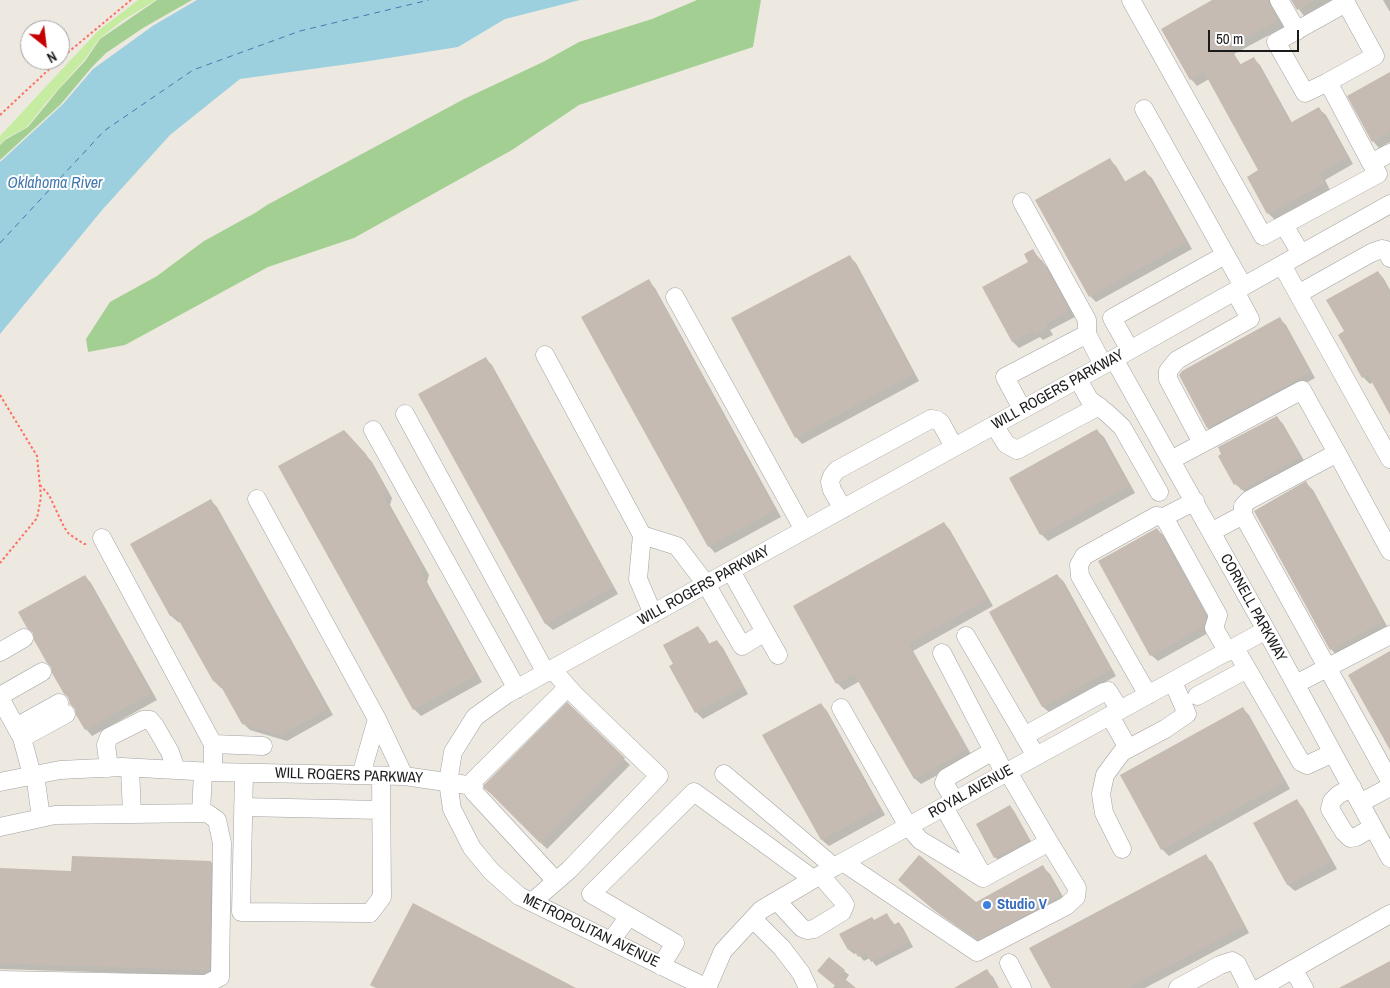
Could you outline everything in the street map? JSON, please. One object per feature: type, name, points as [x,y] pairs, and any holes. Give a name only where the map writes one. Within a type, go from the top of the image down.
[{"type":"street","points":[[1131,0],[1263,236],[1378,174],[1328,82]]},
{"type":"street","points":[[1279,0],[1297,31]]},
{"type":"street","points":[[1346,3],[1375,56],[1328,82],[1305,93],[1276,42],[1346,3]]},
{"type":"street","points":[[1144,110],[1226,255],[1250,319],[1177,360],[1168,371],[1168,379],[1202,443]]},
{"type":"street","points":[[1371,162],[1390,153]]},
{"type":"street","name":"CORNELL PARKWAY","points":[[1022,202],[1087,320],[1087,334],[1109,362],[1171,460],[1296,684],[1390,858]]},
{"type":"street","name":"WILL ROGERS PARKWAY","points":[[0,781],[81,768],[130,768],[208,772],[404,776],[448,782],[453,752],[475,717],[517,689],[1109,362],[1390,204]]},
{"type":"street","points":[[1284,225],[1300,254]]},
{"type":"street","points":[[1298,294],[1371,253],[1382,249],[1386,250],[1390,258]]},
{"type":"street","points":[[1130,350],[1112,318],[1226,255]]},
{"type":"street","points":[[1282,264],[1298,294],[1384,432],[1390,459]]},
{"type":"street","points":[[675,297],[804,530]]},
{"type":"street","points":[[1022,409],[1005,377],[1087,334]]},
{"type":"street","points":[[545,355],[642,535],[638,579],[653,614]]},
{"type":"street","points":[[1078,379],[1090,399],[1122,427],[1159,492]]},
{"type":"street","points":[[1171,460],[1302,390],[1390,551]]},
{"type":"street","points":[[994,425],[1006,444],[1017,450],[1099,406]]},
{"type":"street","points":[[405,414],[549,671],[568,687],[659,776],[569,870],[532,902]]},
{"type":"street","points":[[843,509],[832,490],[830,482],[837,470],[931,419],[941,423],[954,447]]},
{"type":"street","points":[[373,430],[517,689]]},
{"type":"street","points":[[1337,453],[1249,500],[1242,506],[1243,515],[1390,782]]},
{"type":"street","points":[[257,499],[377,719],[404,776]]},
{"type":"street","points":[[1148,695],[1080,576],[1079,565],[1084,556],[1156,516],[1164,517],[1195,502]]},
{"type":"street","points":[[1211,532],[1243,515]]},
{"type":"street","points":[[1164,517],[1218,615],[1214,628],[1247,668],[1300,762],[1307,766],[1333,753]]},
{"type":"street","points":[[642,535],[677,546],[706,584],[742,646],[765,632]]},
{"type":"street","points":[[102,538],[213,744],[201,813]]},
{"type":"street","points":[[731,571],[778,655]]},
{"type":"street","name":"ROYAL AVENUE","points":[[707,988],[723,951],[761,910],[908,826],[1266,630]]},
{"type":"street","points":[[1296,684],[1390,635]]},
{"type":"street","points":[[966,636],[1036,756]]},
{"type":"street","points":[[0,652],[24,638]]},
{"type":"street","points":[[661,966],[675,943],[591,894],[694,792],[827,871],[977,952],[1066,906],[1076,896],[1077,888],[993,752],[942,653]]},
{"type":"street","points":[[1197,696],[1247,668]]},
{"type":"street","points":[[41,818],[33,775],[19,733],[0,697],[42,672]]},
{"type":"street","points":[[1122,849],[1104,813],[1101,794],[1105,775],[1122,752],[1165,729],[1187,714],[1173,682]]},
{"type":"street","points":[[556,881],[473,791],[474,780],[568,687]]},
{"type":"street","points":[[1024,736],[1104,692],[1108,692],[1128,748]]},
{"type":"street","points":[[19,733],[62,708]]},
{"type":"street","points":[[841,708],[908,826],[920,840],[983,878]]},
{"type":"street","points":[[361,775],[377,719]]},
{"type":"street","points":[[109,768],[106,745],[109,737],[143,720],[150,720],[170,752],[176,770]]},
{"type":"street","points":[[213,744],[263,746]]},
{"type":"street","points":[[983,878],[949,804],[944,783],[946,778],[993,752]]},
{"type":"street","points":[[130,768],[132,814]]},
{"type":"street","points":[[244,772],[240,912],[370,913],[382,897],[381,776]]},
{"type":"street","points":[[724,774],[827,871],[845,905],[842,912],[814,929],[807,930],[802,928],[777,901]]},
{"type":"street","points":[[448,782],[474,786]]},
{"type":"street","name":"METROPOLITAN AVENUE","points":[[448,782],[452,809],[472,848],[491,871],[519,896],[661,966],[677,982],[707,988]]},
{"type":"street","points":[[1352,787],[1332,801],[1330,809],[1344,832],[1350,838],[1356,837],[1373,827]]},
{"type":"street","points":[[1360,803],[1390,787]]},
{"type":"street","points":[[243,807],[381,810]]},
{"type":"street","points":[[0,827],[55,815],[207,813],[217,820],[222,843],[220,977],[206,984],[0,980]]},
{"type":"street","points":[[983,878],[1049,842]]},
{"type":"street","points":[[1260,988],[1390,914]]},
{"type":"street","points":[[611,941],[629,916]]},
{"type":"street","points":[[754,919],[782,948],[801,973],[808,988]]},
{"type":"street","points":[[1185,986],[1220,964],[1232,961],[1237,964],[1249,988]]},
{"type":"street","points":[[1009,963],[1022,988]]},
{"type":"street","points":[[1293,969],[1304,988]]},
{"type":"path","points":[[70,52],[131,0]]},
{"type":"path","points":[[0,115],[49,70]]},
{"type":"path","points":[[0,395],[37,456],[41,497],[37,518],[0,563]]},
{"type":"path","points":[[40,485],[50,495],[69,534],[84,544],[102,538]]},
{"type":"green space","points":[[138,0],[156,0],[122,21],[99,39],[85,59],[27,127],[5,139],[0,144],[0,136],[62,70],[70,70],[70,61],[98,31]]},
{"type":"green space","points":[[157,0],[192,0],[143,28],[106,53],[61,104],[0,160],[0,145],[5,140],[28,127],[85,61],[100,39]]},
{"type":"green space","points":[[697,0],[761,0],[753,47],[579,105],[512,150],[354,238],[268,267],[125,345],[88,352],[86,339],[110,302],[157,276],[204,241],[464,99],[543,62],[579,42],[652,19]]},
{"type":"water","name":"Oklahoma River","points":[[197,0],[580,0],[505,19],[458,47],[240,79],[170,135],[103,209],[0,334],[0,162],[63,104],[93,69],[154,25]]},
{"type":"building","points":[[1212,0],[1268,0],[1278,20],[1229,47],[1239,65],[1254,57],[1290,123],[1319,107],[1347,157],[1319,173],[1324,183],[1267,214],[1247,177],[1258,170],[1204,72],[1190,80],[1161,29]]},
{"type":"building","points":[[1291,0],[1314,0],[1297,10]]},
{"type":"building","points":[[1390,72],[1390,132],[1372,142],[1347,96]]},
{"type":"building","points":[[1110,158],[1124,182],[1145,170],[1186,242],[1089,297],[1035,200]]},
{"type":"building","points":[[1033,249],[1040,261],[1042,260],[1069,310],[1045,324],[1047,328],[1035,334],[1033,331],[1012,342],[982,287],[1028,262],[1024,254]]},
{"type":"building","points":[[850,255],[913,374],[795,438],[731,318]]},
{"type":"building","points":[[1378,271],[1390,293],[1390,415],[1368,375],[1362,378],[1338,335],[1344,331],[1326,300]]},
{"type":"building","points":[[649,279],[775,510],[708,547],[581,317]]},
{"type":"building","points":[[1280,317],[1310,372],[1207,428],[1179,375],[1182,371]]},
{"type":"building","points":[[486,357],[613,587],[545,624],[418,394]]},
{"type":"building","points":[[1277,416],[1300,457],[1241,490],[1237,482],[1234,485],[1218,456],[1221,454],[1218,447]]},
{"type":"building","points":[[1097,429],[1129,486],[1040,535],[1009,478]]},
{"type":"building","points":[[344,430],[366,454],[386,490],[384,498],[423,568],[421,575],[476,675],[413,710],[278,466]]},
{"type":"building","points":[[1306,481],[1383,621],[1330,650],[1254,511]]},
{"type":"building","points":[[211,499],[327,709],[280,735],[242,724],[219,683],[213,681],[177,617],[170,616],[130,544]]},
{"type":"building","points":[[944,522],[987,599],[908,644],[967,749],[914,779],[854,674],[836,684],[793,606]]},
{"type":"building","points":[[1157,528],[1206,617],[1204,626],[1150,656],[1098,561]]},
{"type":"building","points":[[1057,574],[1111,669],[1042,707],[989,612]]},
{"type":"building","points":[[85,575],[151,693],[85,730],[76,715],[75,709],[64,694],[52,673],[51,667],[34,640],[33,633],[27,628],[18,612]]},
{"type":"building","points":[[698,626],[708,644],[717,640],[743,687],[695,713],[669,666],[673,664],[663,645]]},
{"type":"building","points":[[1390,651],[1390,750],[1348,675]]},
{"type":"building","points":[[567,702],[625,758],[540,843],[484,788],[484,785]]},
{"type":"building","points":[[821,703],[879,808],[821,840],[762,735]]},
{"type":"building","points":[[1243,707],[1284,782],[1161,850],[1120,775]]},
{"type":"building","points":[[1297,799],[1331,862],[1287,885],[1253,823]]},
{"type":"building","points":[[1010,805],[1029,840],[994,858],[976,824]]},
{"type":"building","points":[[1206,854],[1244,926],[1127,988],[1051,988],[1029,948]]},
{"type":"building","points":[[919,855],[976,902],[1043,865],[1060,896],[978,940],[934,910],[898,880]]},
{"type":"building","points":[[72,856],[211,861],[209,970],[0,963],[0,868],[71,871]]},
{"type":"building","points":[[413,903],[576,988],[376,988],[370,985]]},
{"type":"building","points":[[887,913],[893,925],[899,922],[909,942],[871,962],[866,953],[858,957],[853,948],[848,950],[839,934],[872,917],[874,920]]},
{"type":"building","points":[[829,957],[845,970],[840,975],[856,988],[838,988],[817,971]]},
{"type":"building","points":[[1390,961],[1390,988],[1339,988]]},
{"type":"building","points":[[987,969],[998,988],[954,988]]},
{"type":"ferry route","points":[[0,243],[104,131],[193,70],[300,31],[429,0]]},
{"type":"place","name":"Studio V","points":[[987,905]]}]
